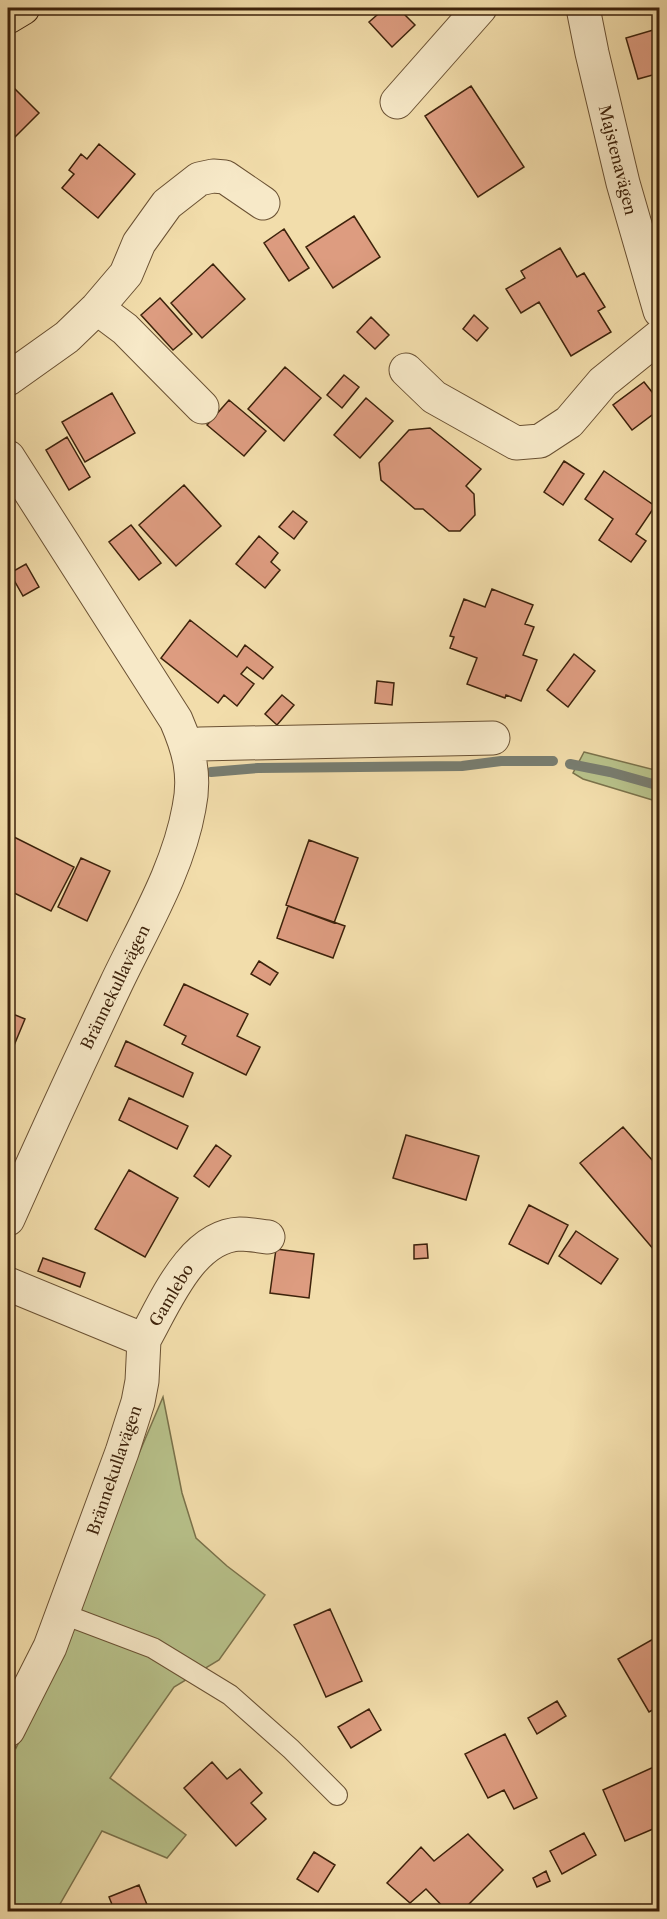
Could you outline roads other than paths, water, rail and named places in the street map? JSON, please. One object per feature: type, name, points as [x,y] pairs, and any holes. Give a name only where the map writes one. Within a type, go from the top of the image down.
[{"type":"main road","points":[[8,17],[23,8]]},
{"type":"street","points":[[397,102],[480,8]]},
{"type":"street","name":"Majstenavägen","points":[[584,8],[592,53],[623,183],[660,311]]},
{"type":"street","points":[[8,379],[68,337],[97,308],[126,274],[139,243],[167,204],[199,179],[213,176],[225,177],[263,203]]},
{"type":"street","points":[[97,308],[125,329],[202,407]]},
{"type":"street","points":[[406,370],[434,397],[516,443],[540,441],[569,422],[603,382],[660,336]]},
{"type":"street","name":"Brännekullavägen","points":[[8,457],[176,720],[188,748],[192,774],[180,843],[156,903],[67,1085],[8,1219]]},
{"type":"street","points":[[188,748],[200,744],[493,738]]},
{"type":"street","name":"Gamlebo","points":[[144,1340],[194,1258],[207,1246],[223,1238],[239,1234],[268,1237]]},
{"type":"street","points":[[8,1284],[144,1340]]},
{"type":"street","name":"Brännekullavägen","points":[[8,1730],[50,1647],[122,1452],[138,1402],[142,1381],[144,1340]]},
{"type":"lane","points":[[63,1614],[153,1648],[230,1695],[291,1749],[337,1796]]},
{"type":"waterway","points":[[211,772],[258,768],[462,766],[501,761],[553,761]]},
{"type":"waterway","points":[[570,764],[660,786]]}]
